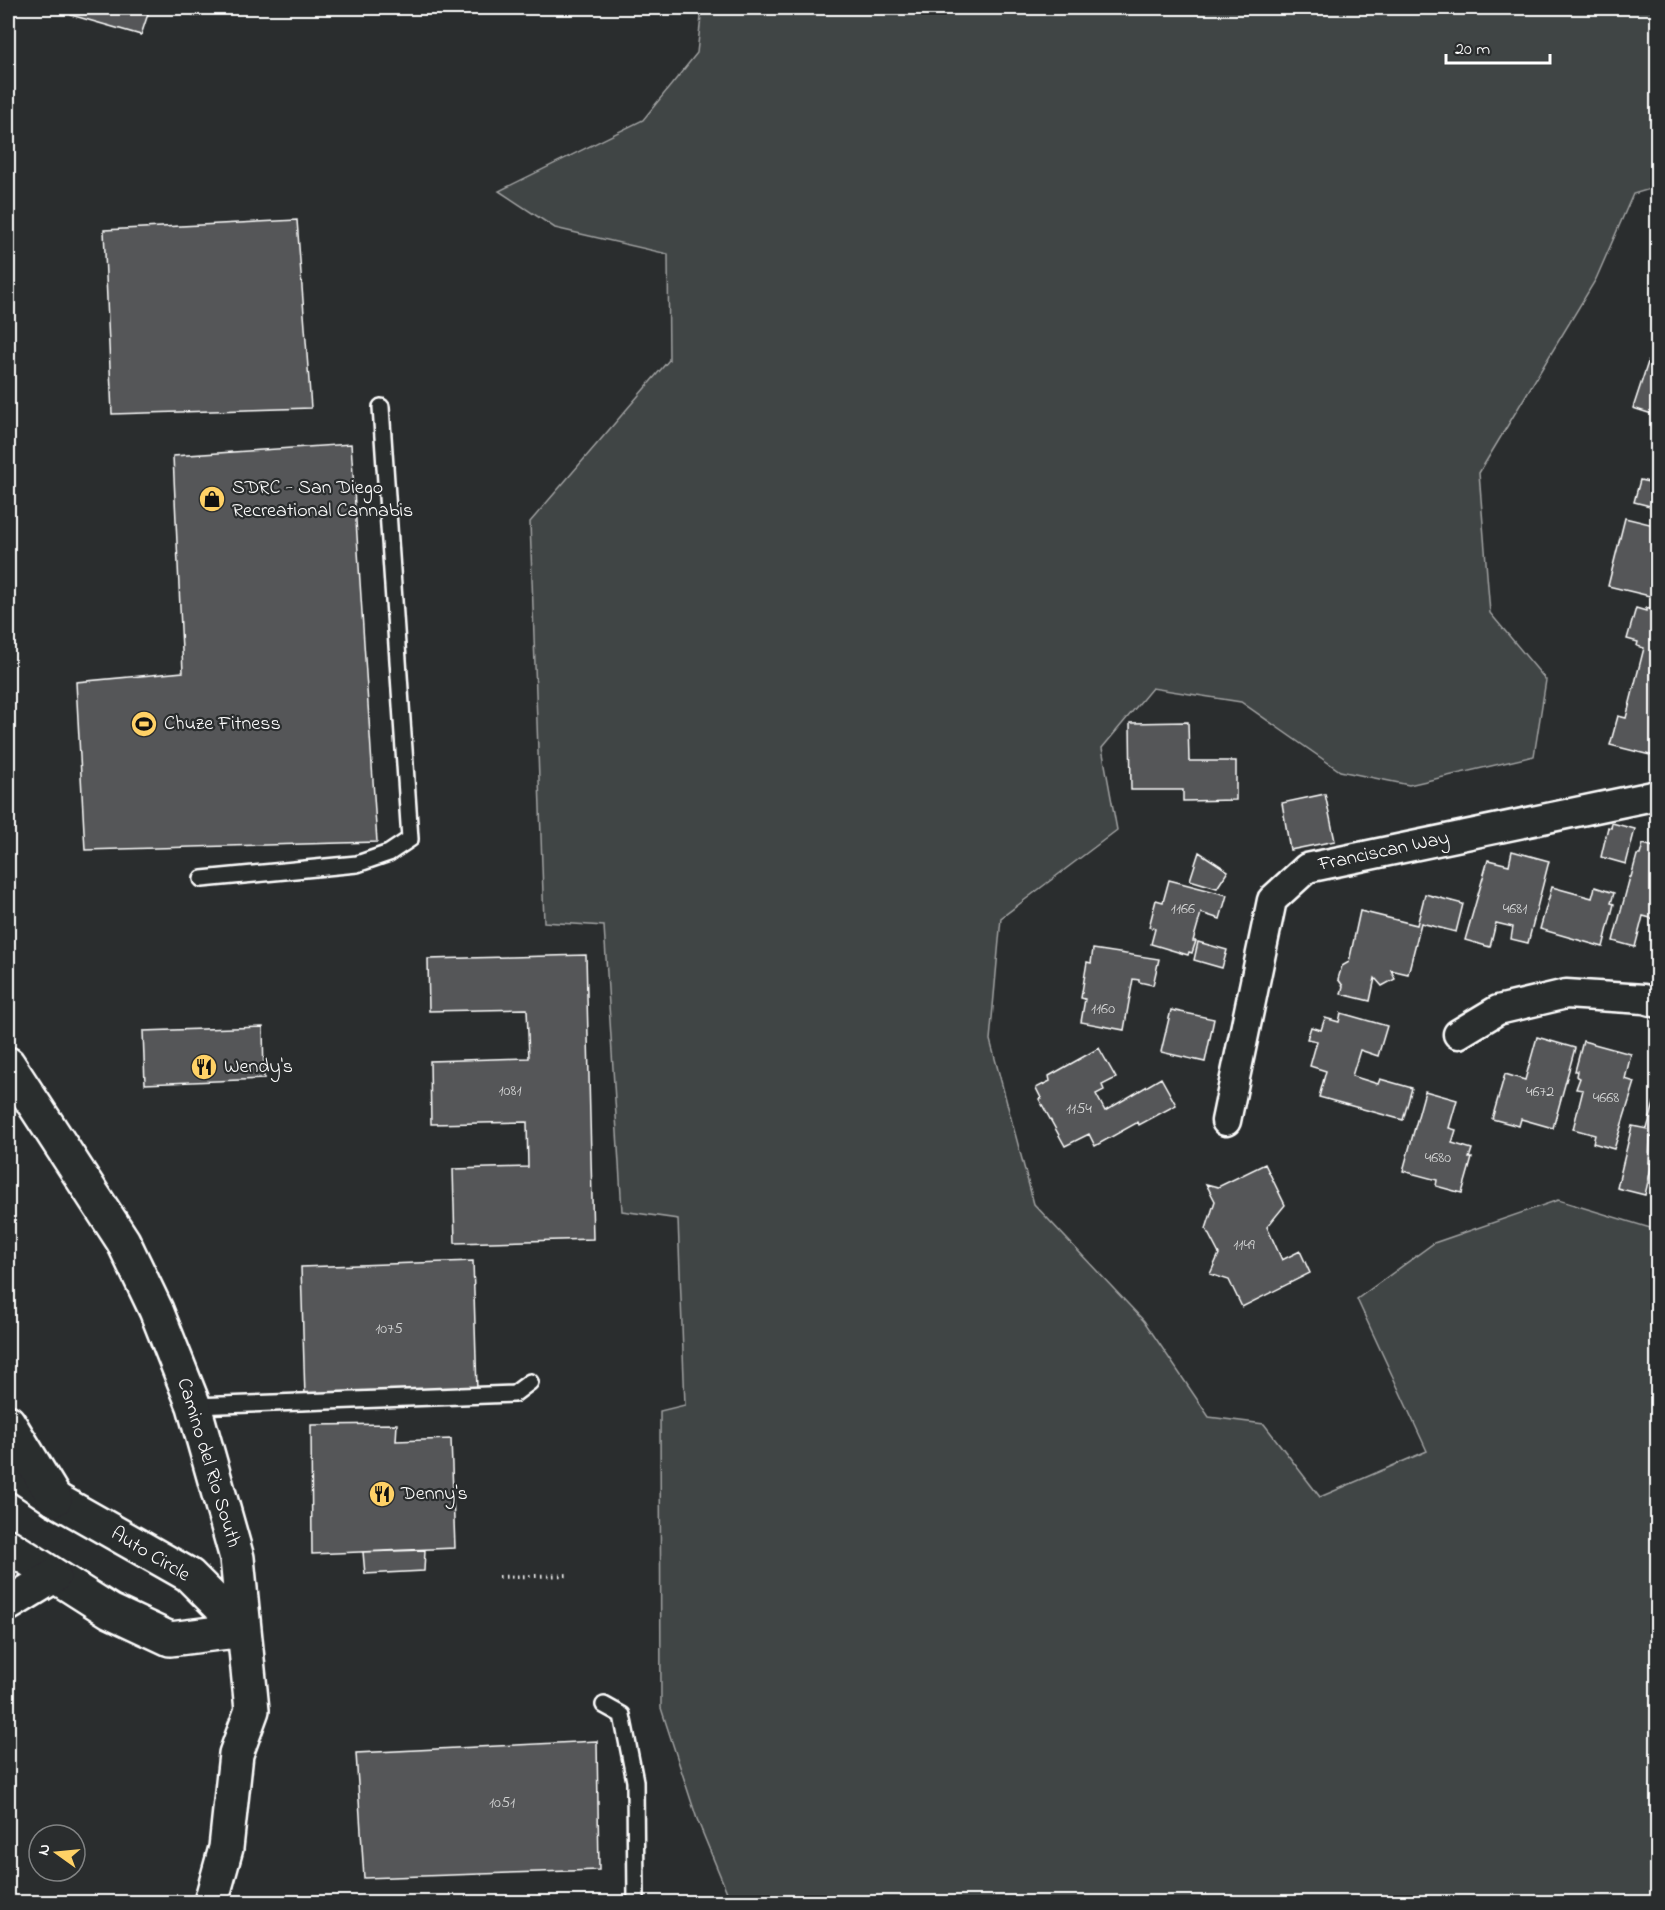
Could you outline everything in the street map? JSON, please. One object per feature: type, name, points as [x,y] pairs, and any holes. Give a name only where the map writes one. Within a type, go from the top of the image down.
[{"type":"main road","name":"Camino del Rio South","points":[[8,1064],[123,1241],[156,1310],[194,1406],[237,1558],[252,1710],[236,1754],[226,1848],[211,1902]]},
{"type":"main road","points":[[8,1422],[54,1500]]},
{"type":"main road","name":"Auto Circle","points":[[8,1467],[54,1500],[189,1575],[244,1630]]},
{"type":"main road","points":[[8,1546],[110,1611],[170,1639],[244,1630]]},
{"type":"main road","points":[[8,1604],[54,1576]]},
{"type":"street","name":"Franciscan Way","points":[[1226,1121],[1272,900],[1307,868],[1658,793]]},
{"type":"street","points":[[1458,1034],[1498,1011],[1566,994],[1644,999],[1658,1003]]},
{"type":"lane","points":[[202,879],[357,864],[389,853],[410,839],[381,407]]},
{"type":"lane","points":[[194,1406],[514,1394],[530,1382]]},
{"type":"lane","points":[[604,1705],[622,1715],[635,1781],[636,1902]]},
{"type":"path","points":[[499,1577],[570,1575]]},
{"type":"shaded area","points":[[702,8],[1657,8],[1657,187],[1633,194],[1596,279],[1479,473],[1490,613],[1546,680],[1534,756],[1409,785],[1340,771],[1241,702],[1152,688],[1102,748],[1117,830],[1001,918],[990,1040],[1034,1204],[1144,1321],[1209,1417],[1264,1424],[1320,1497],[1427,1451],[1357,1299],[1434,1243],[1558,1200],[1657,1230],[1657,1902],[731,1902],[697,1819],[661,1708],[660,1411],[685,1405],[678,1219],[622,1211],[604,926],[544,922],[530,522],[669,360],[668,254],[555,228],[499,191],[643,120],[697,53]]},
{"type":"building","points":[[73,8],[150,8],[141,35],[71,15]]},
{"type":"building","points":[[169,8],[200,8],[198,16]]},
{"type":"building","points":[[297,220],[311,408],[112,414],[104,230]]},
{"type":"building","points":[[1654,344],[1658,345],[1658,416],[1633,408]]},
{"type":"building","points":[[351,444],[377,842],[85,850],[76,682],[183,672],[173,456]]},
{"type":"building","points":[[1658,448],[1658,508],[1634,502],[1640,480],[1649,482]]},
{"type":"building","points":[[1625,518],[1658,526],[1658,598],[1608,586]]},
{"type":"building","points":[[1636,608],[1658,611],[1658,757],[1610,745],[1618,716],[1626,718],[1644,648],[1637,646],[1638,642],[1627,639]]},
{"type":"building","points":[[1188,722],[1189,761],[1236,761],[1236,800],[1183,801],[1183,790],[1131,790],[1130,723]]},
{"type":"building","points":[[1325,794],[1335,841],[1290,850],[1282,803]]},
{"type":"building","points":[[1612,823],[1635,829],[1626,864],[1601,857],[1608,827],[1611,828]]},
{"type":"building","points":[[1643,844],[1658,848],[1658,920],[1643,916],[1635,947],[1613,941],[1630,877]]},
{"type":"building","points":[[1512,851],[1549,861],[1528,943],[1511,939],[1513,927],[1496,923],[1490,947],[1465,940],[1488,860],[1509,865]]},
{"type":"building","points":[[1199,852],[1228,871],[1217,888],[1190,880]]},
{"type":"building","points":[[1169,880],[1227,895],[1220,919],[1201,913],[1193,941],[1196,941],[1192,953],[1189,952],[1188,955],[1151,944],[1155,929],[1149,927],[1156,900],[1163,902]]},
{"type":"building","points":[[1552,887],[1592,898],[1595,887],[1614,893],[1611,903],[1614,904],[1603,947],[1540,929]]},
{"type":"building","points":[[1425,894],[1463,904],[1456,932],[1421,923],[1408,974],[1391,970],[1395,979],[1382,986],[1375,978],[1370,1001],[1341,994],[1343,986],[1338,979],[1342,966],[1349,962],[1360,911],[1417,925]]},
{"type":"building","points":[[1198,942],[1227,950],[1222,968],[1194,960]]},
{"type":"building","points":[[1093,949],[1159,959],[1153,985],[1133,979],[1124,1030],[1081,1022],[1085,999],[1081,998],[1087,962],[1091,963]]},
{"type":"building","points":[[586,955],[593,1239],[455,1243],[453,1169],[528,1167],[527,1122],[431,1124],[430,1061],[529,1058],[527,1009],[429,1011],[428,959]]},
{"type":"building","points":[[1171,1010],[1214,1019],[1205,1062],[1161,1052]]},
{"type":"building","points":[[1341,1013],[1387,1026],[1378,1056],[1360,1050],[1352,1076],[1378,1084],[1380,1079],[1412,1088],[1403,1120],[1319,1097],[1326,1071],[1310,1066],[1317,1041],[1307,1039],[1311,1027],[1321,1030],[1325,1018],[1339,1022]]},
{"type":"building","name":"Wendy's","points":[[263,1027],[264,1079],[145,1084],[143,1031]]},
{"type":"building","points":[[1537,1037],[1575,1048],[1553,1128],[1521,1119],[1519,1126],[1492,1119],[1505,1074],[1525,1080]]},
{"type":"building","points":[[1583,1041],[1631,1054],[1625,1079],[1635,1082],[1614,1149],[1593,1143],[1595,1135],[1573,1129],[1583,1090],[1576,1089],[1580,1078],[1576,1076],[1577,1071],[1575,1071]]},
{"type":"building","points":[[1099,1048],[1116,1078],[1102,1085],[1104,1090],[1096,1094],[1105,1111],[1161,1078],[1176,1105],[1139,1125],[1138,1122],[1095,1146],[1089,1134],[1065,1146],[1039,1099],[1041,1098],[1036,1088],[1050,1081],[1049,1076]]},
{"type":"building","points":[[1425,1091],[1457,1100],[1449,1128],[1456,1130],[1452,1143],[1472,1149],[1469,1158],[1472,1158],[1462,1193],[1436,1186],[1437,1180],[1403,1171]]},
{"type":"building","points":[[1656,1096],[1658,1097],[1658,1138],[1650,1136],[1649,1163],[1652,1164],[1645,1195],[1617,1188],[1632,1126],[1647,1129]]},
{"type":"building","points":[[1265,1164],[1285,1205],[1267,1227],[1282,1260],[1300,1251],[1310,1273],[1242,1307],[1229,1280],[1210,1274],[1219,1254],[1206,1229],[1215,1201],[1206,1184],[1218,1187]]},
{"type":"building","points":[[473,1261],[477,1390],[305,1397],[301,1267]]},
{"type":"building","name":"Denny's","points":[[397,1424],[396,1441],[451,1439],[455,1548],[312,1554],[311,1425]]},
{"type":"building","points":[[425,1550],[424,1571],[365,1574],[363,1552]]},
{"type":"building","points":[[597,1741],[599,1870],[364,1878],[356,1753]]},
{"type":"place","name":"SDRC - San Diego Recreational Cannabis","points":[[212,499]]},
{"type":"place","name":"Chuze Fitness","points":[[144,724]]},
{"type":"place","name":"Wendy's","points":[[204,1067]]},
{"type":"place","name":"Denny's","points":[[382,1494]]}]
